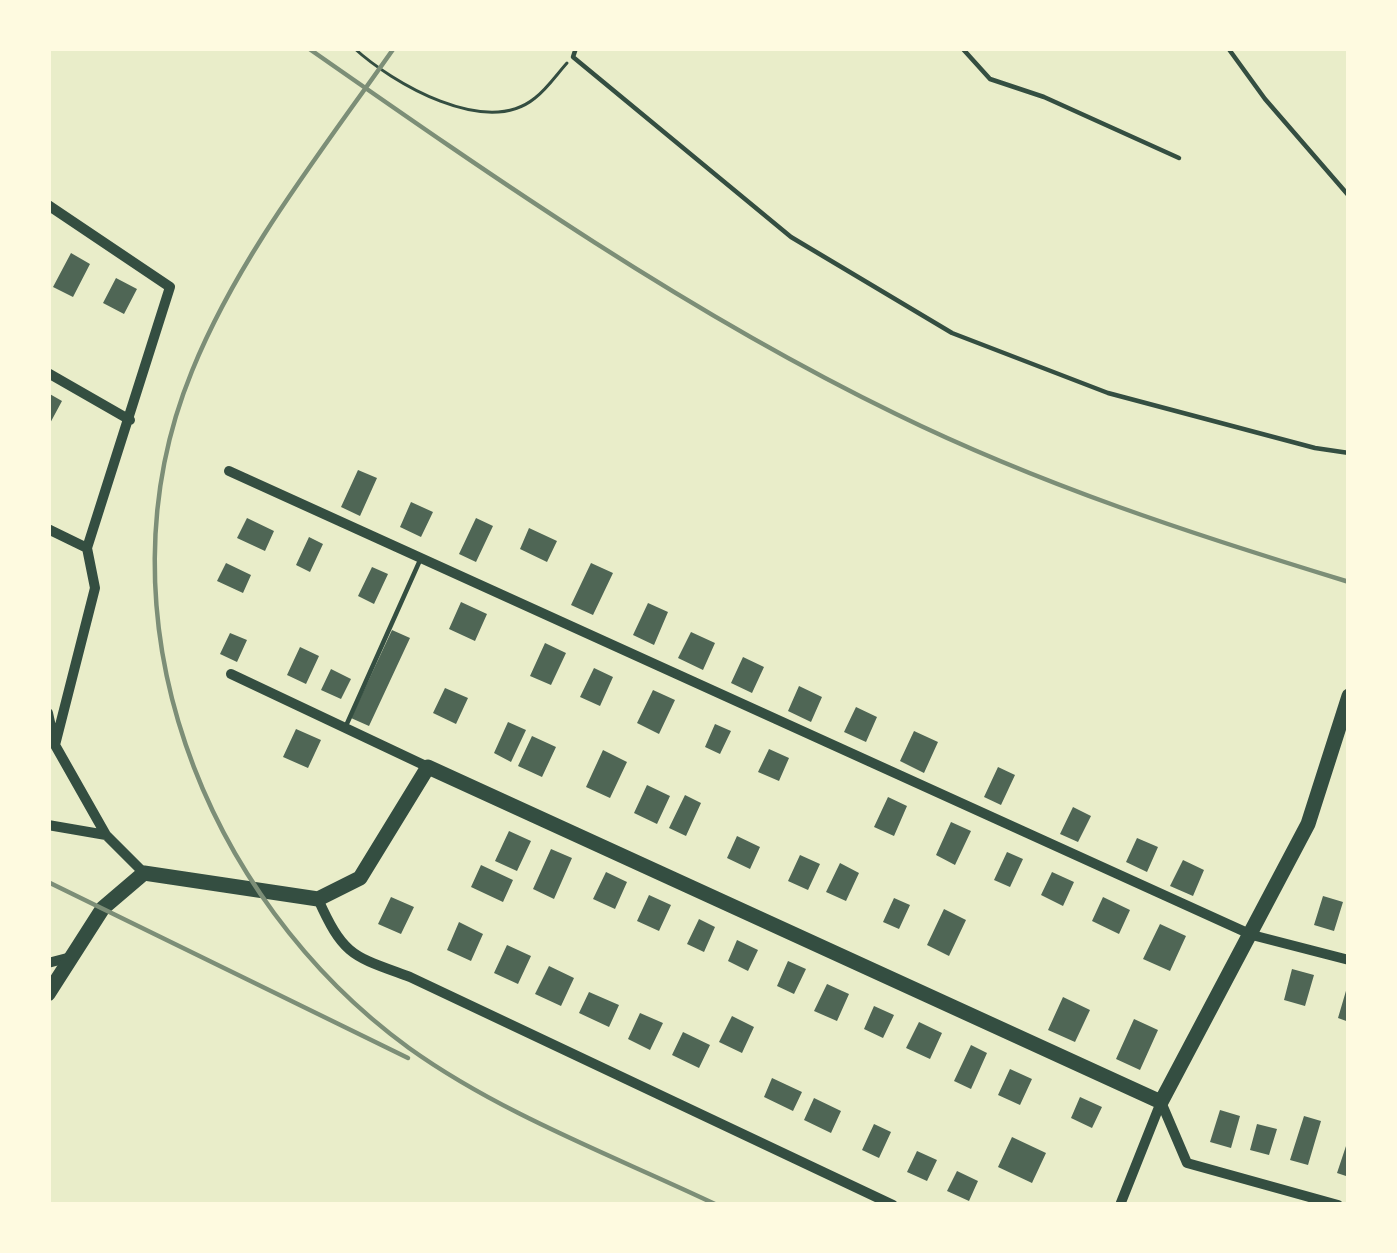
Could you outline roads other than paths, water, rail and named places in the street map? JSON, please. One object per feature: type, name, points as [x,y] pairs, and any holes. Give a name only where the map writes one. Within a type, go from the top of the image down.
[{"type":"main road","points":[[48,994],[103,908],[144,873],[318,899],[360,878],[428,767],[1161,1102],[1308,824],[1349,696]]},
{"type":"street","points":[[48,205],[170,286],[87,548],[95,589],[56,745]]},
{"type":"street","points":[[48,373],[130,420]]},
{"type":"street","points":[[229,471],[1252,935],[1349,960]]},
{"type":"street","points":[[48,530],[87,548]]},
{"type":"street","points":[[231,674],[428,767]]},
{"type":"street","points":[[48,713],[56,745],[106,835],[144,873]]},
{"type":"street","points":[[48,825],[106,835]]},
{"type":"street","points":[[318,899],[333,933],[352,956],[410,977],[893,1205]]},
{"type":"street","points":[[48,963],[71,956]]},
{"type":"street","points":[[1120,1205],[1161,1102]]},
{"type":"street","points":[[1161,1102],[1187,1163],[1338,1205]]},
{"type":"lane","points":[[576,48],[573,57],[791,237],[952,333],[1108,393],[1315,448],[1349,452]]},
{"type":"lane","points":[[962,48],[990,79],[1044,97],[1179,158]]},
{"type":"lane","points":[[1228,48],[1265,99],[1349,196]]},
{"type":"lane","points":[[345,728],[421,558]]},
{"type":"railway","points":[[308,48],[595,243],[819,375],[951,440],[1062,486],[1349,582]]},
{"type":"railway","points":[[394,48],[233,286],[192,371],[164,464],[155,559],[162,653],[186,745],[223,832],[274,913],[336,986],[444,1072],[559,1133],[717,1205]]},
{"type":"railway","points":[[48,882],[408,1058]]}]
